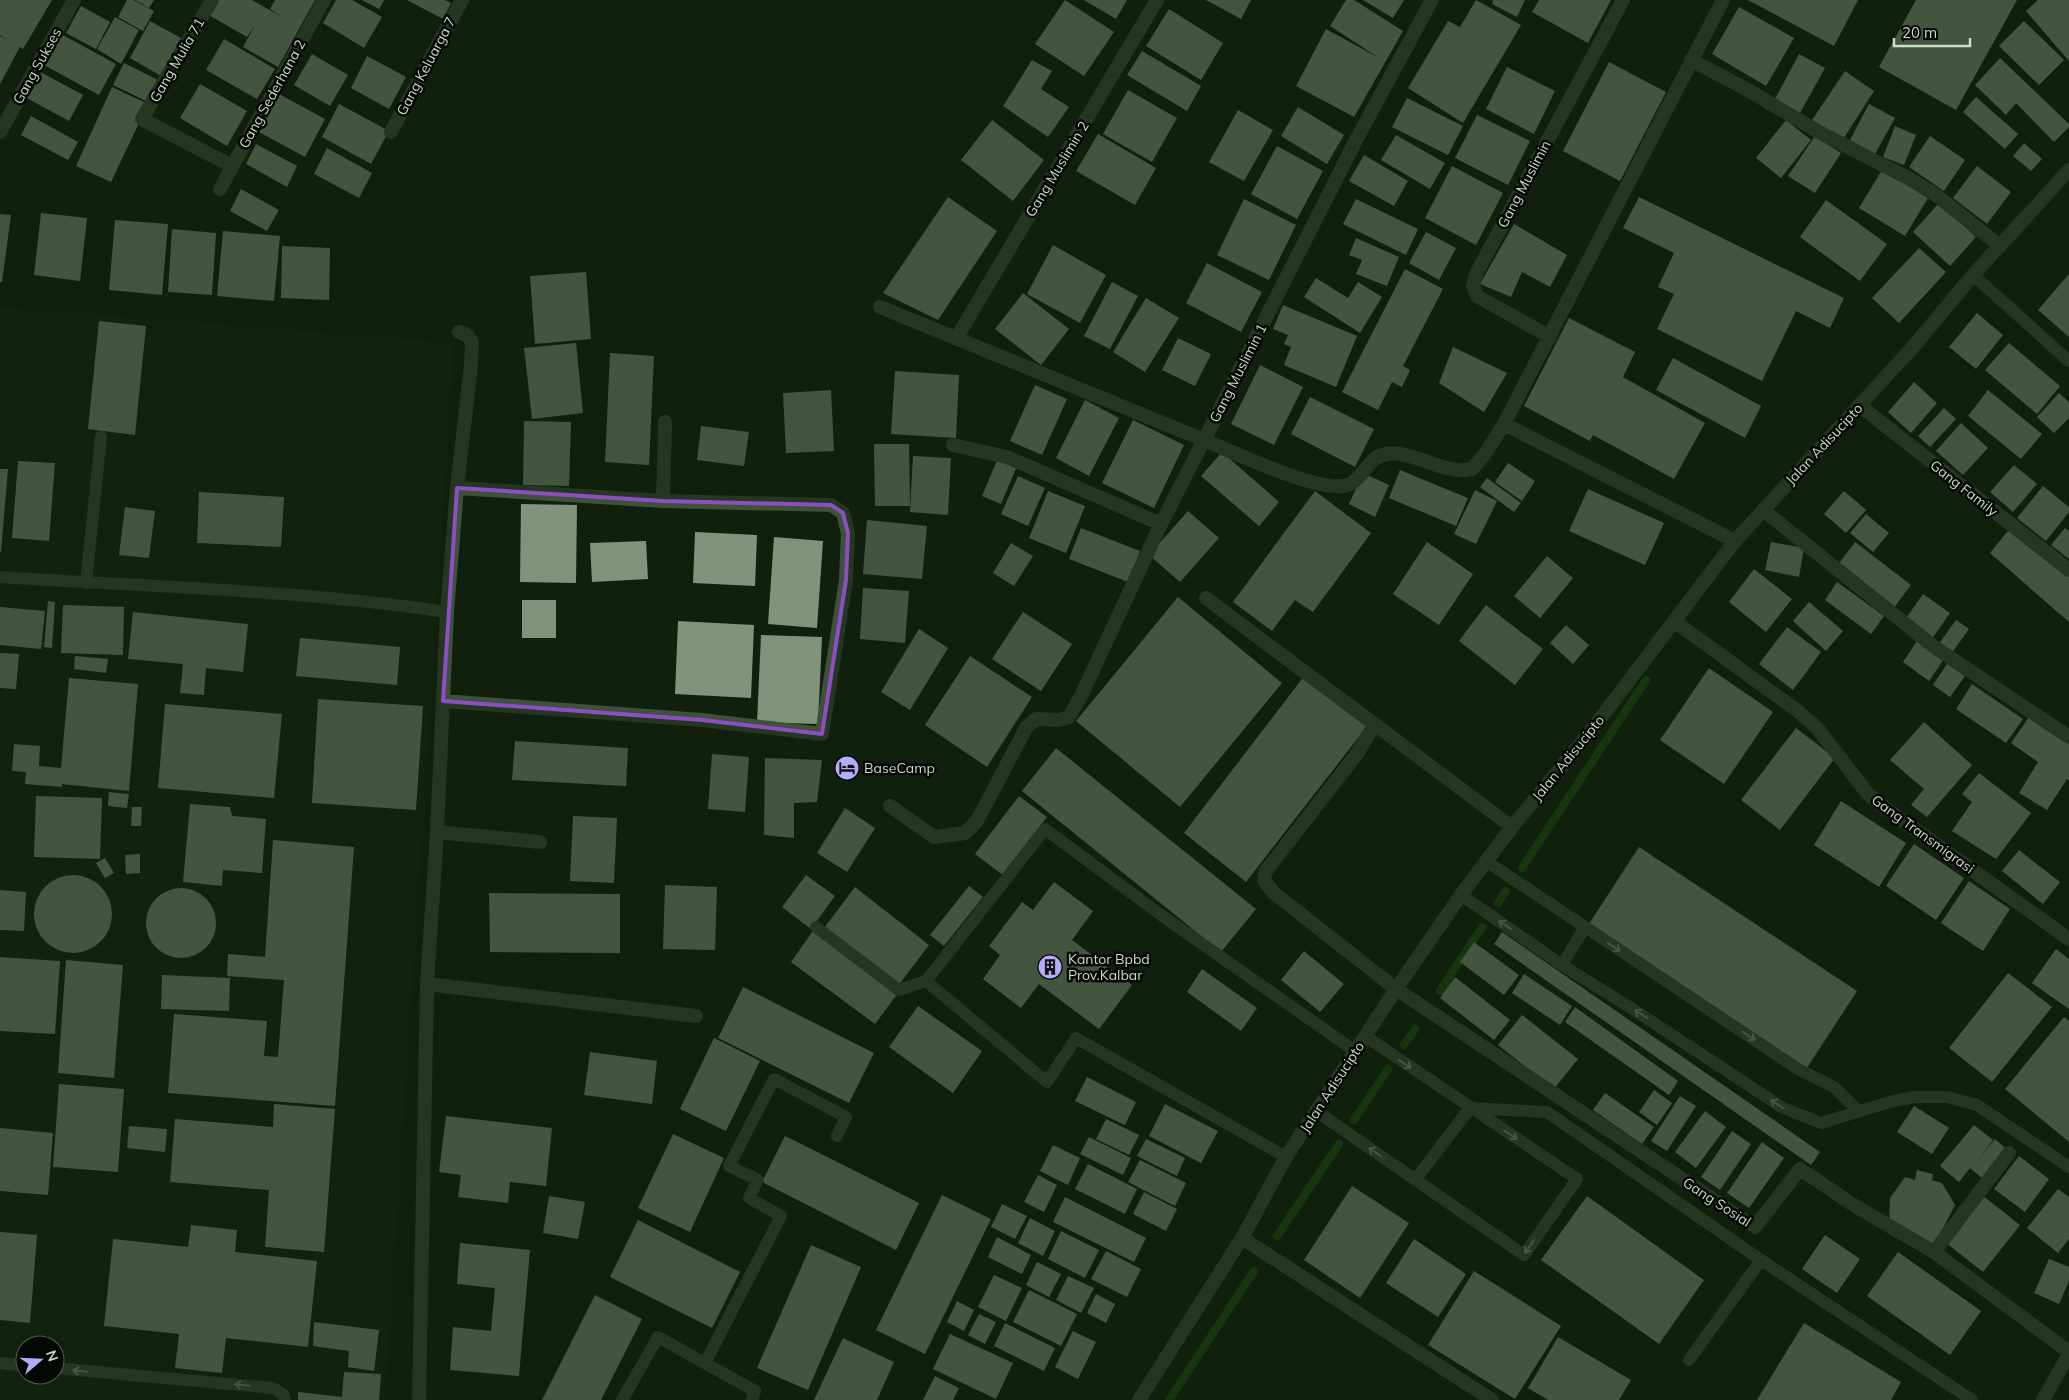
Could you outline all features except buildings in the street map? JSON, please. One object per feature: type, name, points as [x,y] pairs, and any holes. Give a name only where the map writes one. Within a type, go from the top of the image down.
[{"type":"street","name":"Gang Sukses","points":[[0,132],[74,0]]},
{"type":"street","name":"Gang Mulia 71","points":[[212,0],[142,119],[232,166]]},
{"type":"street","name":"Gang Sederhana 2","points":[[220,188],[324,0]]},
{"type":"street","name":"Gang Keluarga 7","points":[[391,132],[462,0]]},
{"type":"street","name":"Gang Muslimin 2","points":[[957,337],[1157,0]]},
{"type":"street","name":"Gang Muslimin 1","points":[[1432,0],[1356,140],[1204,440],[1312,482],[1338,486],[1350,484],[1374,458],[1386,454],[1409,456],[1459,470],[1472,469],[1485,454],[1504,424]]},
{"type":"street","name":"Gang Muslimin","points":[[1550,337],[1477,296],[1473,286],[1476,274],[1623,0]]},
{"type":"street","points":[[1723,0],[1504,424],[1735,541]]},
{"type":"street","points":[[1691,60],[1748,90],[1817,131],[1910,179],[1936,195],[2000,246]]},
{"type":"street","name":"Jalan Adisucipto","points":[[1139,1400],[1242,1238],[1286,1157],[1396,989],[1461,895],[1512,826],[1587,736],[1735,541],[1912,348],[1973,275],[2069,170]]},
{"type":"street","points":[[880,307],[1204,440],[1161,524],[1081,696],[1069,717],[1059,720],[1036,719],[1026,728],[977,821],[965,833],[934,837],[890,806]]},
{"type":"street","points":[[419,1400],[427,984],[437,832],[447,612],[472,342],[467,335],[459,332]]},
{"type":"street","name":"Gang Family","points":[[1859,405],[2069,570]]},
{"type":"street","points":[[663,501],[665,422]]},
{"type":"street","points":[[953,444],[1007,457],[1161,524]]},
{"type":"street","points":[[443,701],[702,720],[822,734],[846,580],[848,532],[843,513],[831,505],[663,501],[457,488]]},
{"type":"street","points":[[1763,510],[1933,646],[2069,737]]},
{"type":"street","points":[[1206,598],[1512,826]]},
{"type":"street","name":"Gang Transmigrasi","points":[[1674,621],[1799,712],[1818,729],[1867,792],[1889,811],[2069,939]]},
{"type":"street","points":[[1375,724],[1356,755],[1265,872],[1264,881],[1274,893],[1396,989]]},
{"type":"street","points":[[437,832],[540,842]]},
{"type":"street","points":[[427,984],[696,1016]]},
{"type":"street","name":"Gang Sosial","points":[[1396,989],[1755,1227],[1800,1168],[1856,1206],[1934,1252],[2069,1353],[2044,1400]]},
{"type":"street","points":[[1934,1252],[2009,1153]]},
{"type":"street","points":[[1242,1238],[1492,1400]]},
{"type":"lane","points":[[1973,275],[2069,361]]},
{"type":"lane","points":[[86,583],[101,437]]},
{"type":"lane","points":[[0,577],[374,602],[447,612]]},
{"type":"lane","points":[[816,927],[899,990],[926,981],[1045,829],[1161,915],[1356,1051]]},
{"type":"lane","points":[[1486,861],[1798,1069],[1834,1087],[1858,1111]]},
{"type":"lane","points":[[1461,895],[1562,965],[1783,1108],[1821,1123],[1893,1101],[1915,1097],[1948,1097],[1977,1105],[2069,1167]]},
{"type":"lane","points":[[1562,965],[1585,927]]},
{"type":"lane","points":[[926,981],[1047,1082],[1076,1038],[1286,1157]]},
{"type":"lane","points":[[1316,1111],[1524,1255],[1577,1179],[1365,1036]]},
{"type":"lane","points":[[705,1363],[781,1216],[749,1198],[758,1180],[729,1166],[774,1079],[846,1117],[837,1136]]},
{"type":"lane","points":[[1415,1180],[1470,1108]]},
{"type":"lane","points":[[1470,1108],[1547,1112],[1761,1260],[1972,1400]]},
{"type":"lane","points":[[1689,1360],[1761,1260]]},
{"type":"lane","points":[[622,1400],[658,1337],[756,1391],[752,1400]]},
{"type":"lane","points":[[0,1363],[15,1365]]},
{"type":"lane","points":[[65,1369],[273,1388],[283,1394],[285,1400]]},
{"type":"highlighted area","points":[[457,488],[663,501],[831,505],[843,513],[848,533],[846,580],[822,734],[702,720],[443,701]]},
{"type":"shaded area","points":[[0,307],[454,343],[385,1400],[0,1400]]},
{"type":"waterway","points":[[1522,868],[1646,680]]},
{"type":"waterway","points":[[1498,903],[1506,891]]},
{"type":"waterway","points":[[1440,991],[1482,927]]},
{"type":"waterway","points":[[1404,1045],[1415,1029]]},
{"type":"waterway","points":[[1354,1120],[1388,1069]]},
{"type":"waterway","points":[[1277,1236],[1339,1144]]},
{"type":"waterway","points":[[1169,1400],[1254,1271]]},
{"type":"place","name":"BaseCamp","points":[[847,768]]},
{"type":"place","name":"Kantor Bpbd Prov.Kalbar","points":[[1050,967]]}]
